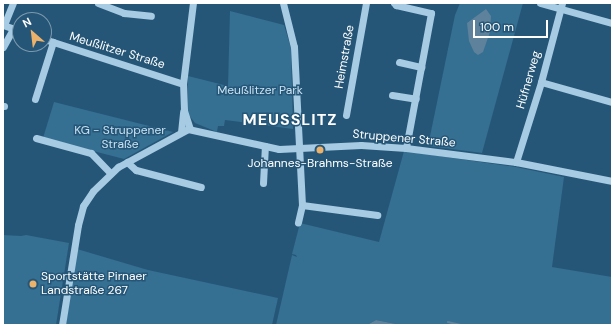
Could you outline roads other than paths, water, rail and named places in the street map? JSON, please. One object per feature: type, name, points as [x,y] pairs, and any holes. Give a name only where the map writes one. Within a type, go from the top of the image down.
[{"type":"street","points":[[3,25],[13,3]]},
{"type":"street","points":[[98,3],[124,13],[150,16]]},
{"type":"street","points":[[62,325],[81,211],[93,191],[110,173],[127,162],[181,132],[190,129],[184,110],[183,84],[193,3]]},
{"type":"street","points":[[283,3],[294,47],[298,150],[302,205],[298,223]]},
{"type":"street","name":"Heimstraße","points":[[346,115],[366,3]]},
{"type":"street","points":[[394,3],[396,5],[431,13],[406,148]]},
{"type":"street","points":[[540,3],[562,5],[612,22]]},
{"type":"street","name":"Hüfnerweg","points":[[516,162],[541,82],[562,5]]},
{"type":"street","points":[[3,47],[12,36]]},
{"type":"street","points":[[35,99],[53,42]]},
{"type":"street","name":"Meußlitzer Straße","points":[[53,42],[183,84]]},
{"type":"street","points":[[399,62],[421,67]]},
{"type":"street","points":[[541,82],[612,102]]},
{"type":"street","points":[[392,95],[416,99]]},
{"type":"street","points":[[181,132],[181,120],[184,110]]},
{"type":"street","name":"Struppener Straße","points":[[190,129],[279,149],[298,150],[361,145],[406,148],[516,162],[612,181]]},
{"type":"street","points":[[36,138],[91,153],[110,173]]},
{"type":"street","points":[[263,183],[265,146]]},
{"type":"street","points":[[127,162],[136,170],[201,187]]},
{"type":"street","points":[[302,205],[377,215]]},
{"type":"waterway","points":[[448,322],[461,325]]},
{"type":"place","name":"Johannes-Brahms-Straße","points":[[320,150]]},
{"type":"place","name":"Sportstätte Pirnaer Landstraße 267","points":[[33,284]]},
{"type":"district","name":"MEUSSLITZ","points":[[290,120]]},
{"type":"park label","name":"Meußlitzer Park","points":[[260,91]]},
{"type":"park label","name":"KG - Struppener Straße","points":[[120,138]]}]
